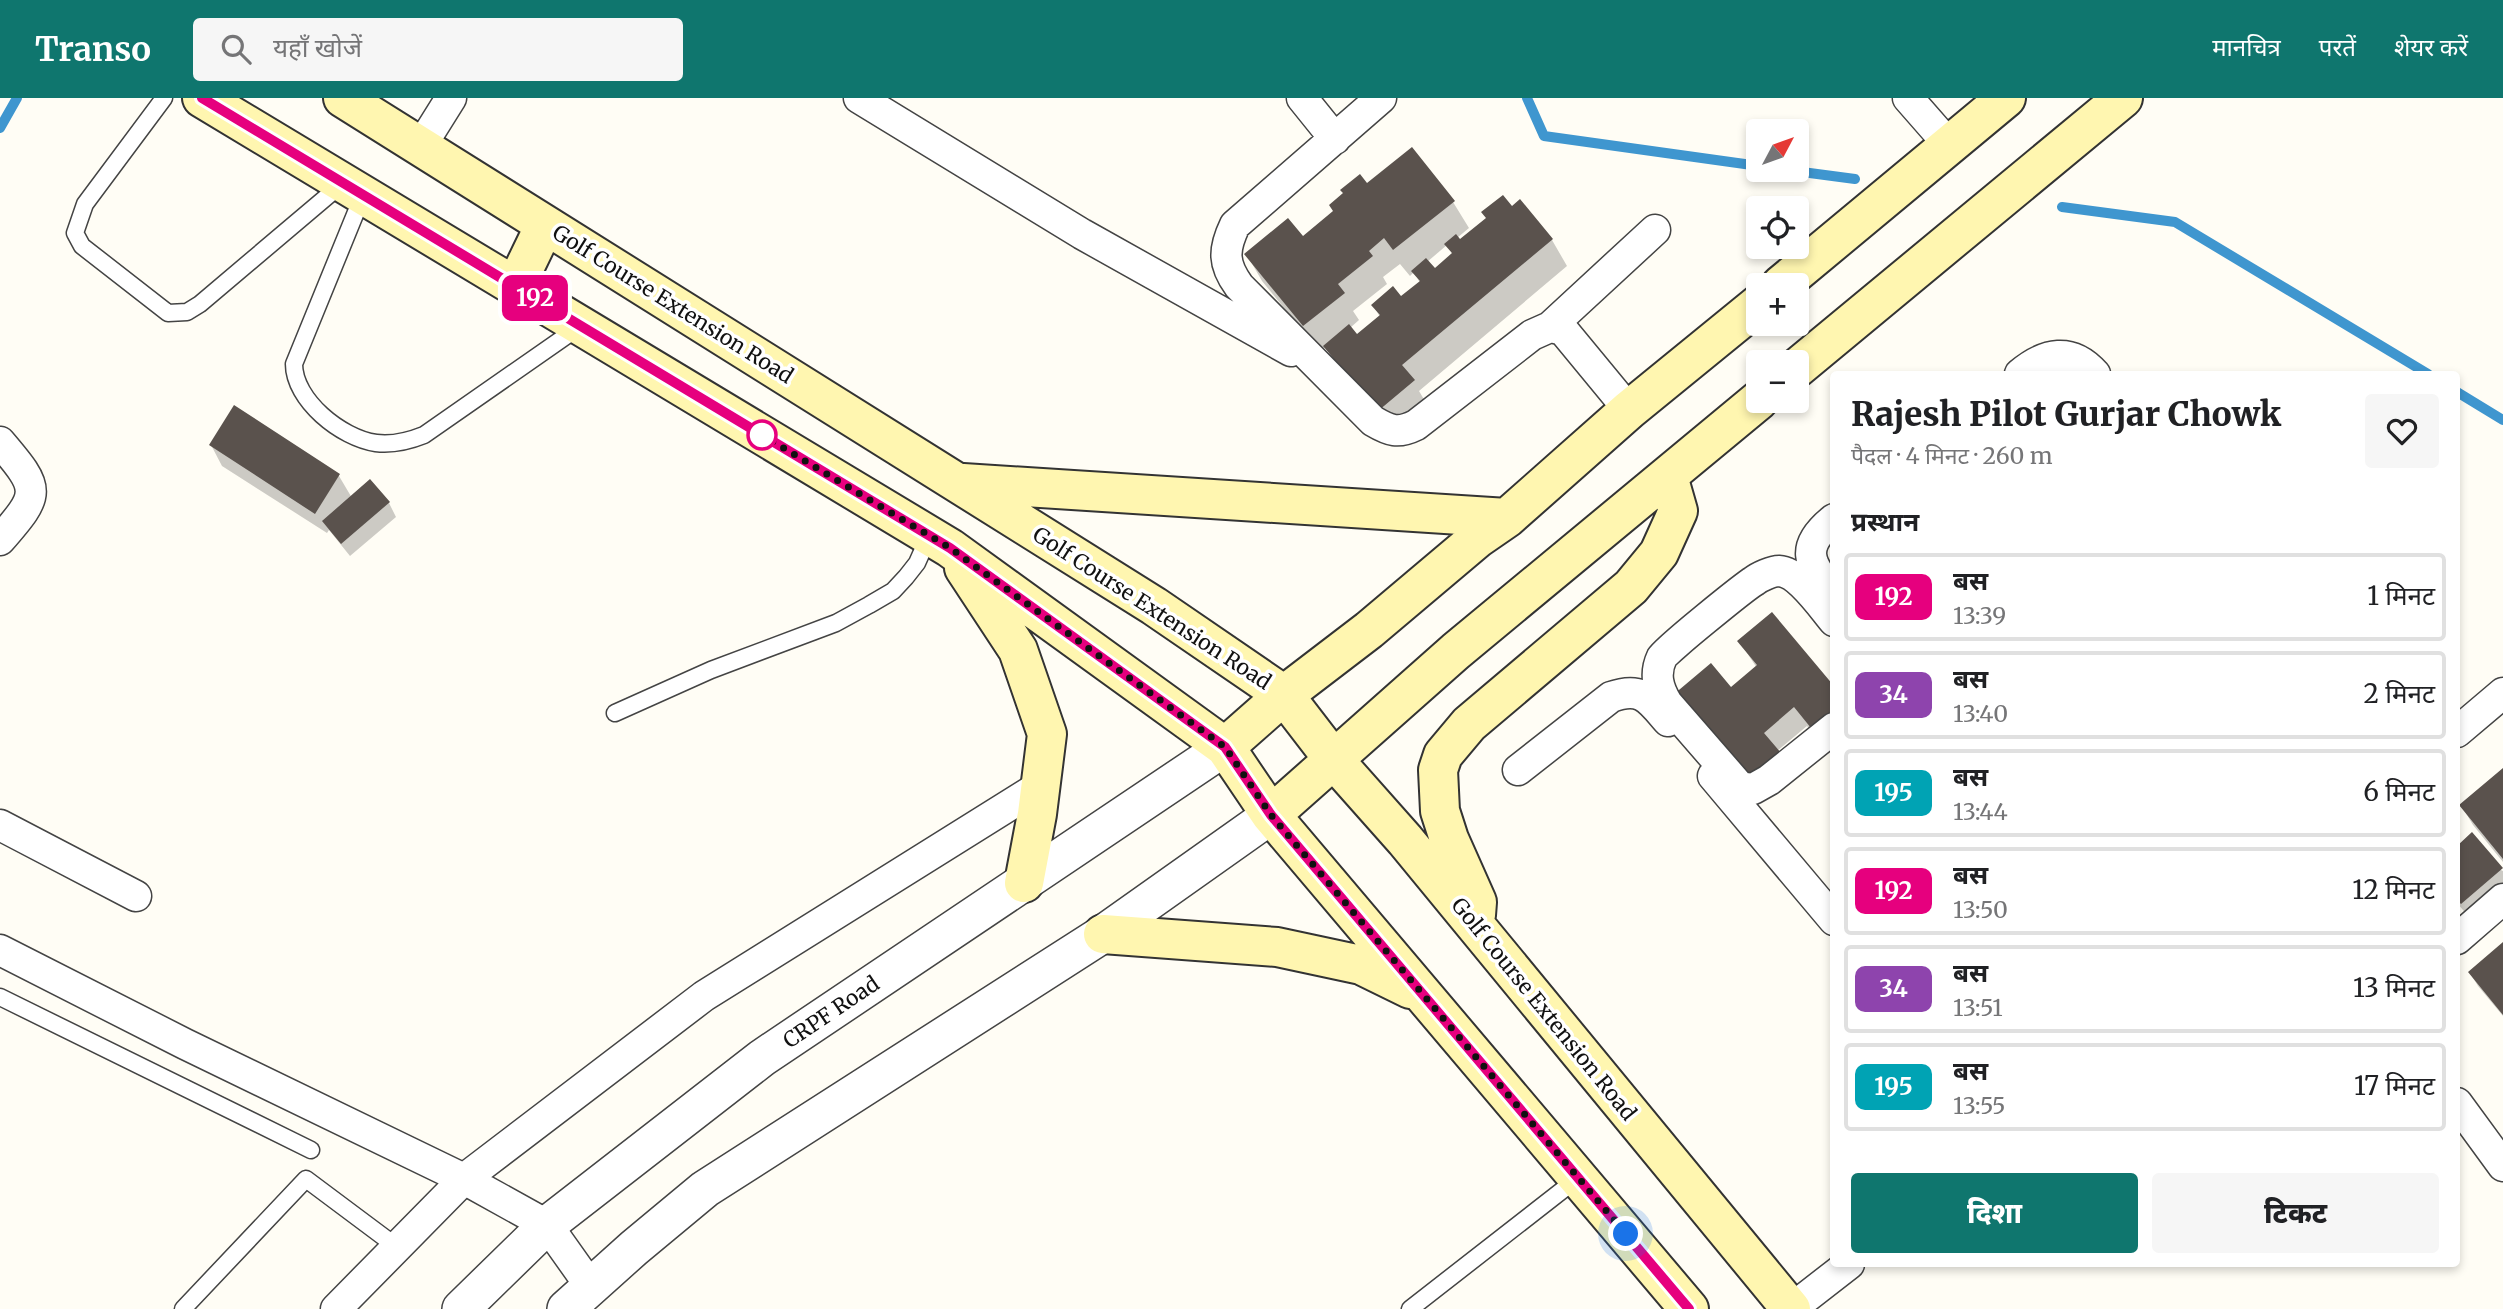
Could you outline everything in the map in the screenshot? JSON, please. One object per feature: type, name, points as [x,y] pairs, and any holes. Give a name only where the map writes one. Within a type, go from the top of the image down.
[{"type":"main road","points":[[202,98],[939,542],[1225,747],[1271,815],[1689,1309]]},
{"type":"main road","name":"Golf Course Extension Road","points":[[343,98],[1154,606],[1284,695],[1334,760],[1475,925],[1791,1309]]},
{"type":"main road","points":[[1796,273],[2006,98]]},
{"type":"main road","points":[[1809,358],[2123,98]]},
{"type":"main road","points":[[515,287],[545,225]]},
{"type":"main road","points":[[1225,747],[1284,695],[1369,630],[1478,538],[1507,518],[1629,410],[1746,315]]},
{"type":"main road","points":[[1271,815],[1456,651],[1746,411]]},
{"type":"main road","points":[[1475,925],[1477,902],[1449,839],[1440,811],[1438,770],[1443,755],[1469,724],[1631,586],[1659,553],[1678,511],[1668,475]]},
{"type":"main road","points":[[957,482],[1507,518]]},
{"type":"main road","points":[[939,542],[1018,650],[1047,734],[1024,883]]},
{"type":"main road","points":[[1103,934],[1277,947],[1362,965],[1424,996]]},
{"type":"street","points":[[421,146],[450,98]]},
{"type":"street","points":[[859,98],[1082,234],[1322,368]]},
{"type":"street","points":[[1302,98],[1335,139]]},
{"type":"street","points":[[1381,98],[1234,225],[1226,243],[1227,270],[1239,286],[1373,421],[1391,432],[1404,432],[1416,425],[1532,335],[1550,327],[1656,230]]},
{"type":"street","points":[[1908,98],[1950,146]]},
{"type":"street","points":[[1550,327],[1563,330],[1629,410]]},
{"type":"street","points":[[2024,371],[2054,355],[2070,357],[2087,365],[2092,371]]},
{"type":"street","points":[[0,442],[27,476],[32,494],[26,510],[0,540]]},
{"type":"street","points":[[1830,522],[1818,532],[1812,542],[1811,561],[1830,588]]},
{"type":"street","points":[[1830,616],[1804,585],[1788,574],[1777,571],[1754,581],[1663,655],[1657,675],[1658,688],[1667,703],[1740,787],[1754,789],[1769,780],[1830,732]]},
{"type":"street","points":[[1518,770],[1611,697],[1626,692],[1647,696],[1830,915]]},
{"type":"street","points":[[2460,729],[2503,693]]},
{"type":"street","name":"CRPF Road","points":[[461,1309],[547,1226],[762,1058],[1225,747]]},
{"type":"street","points":[[336,1309],[464,1179],[704,996],[1040,786]]},
{"type":"street","points":[[0,950],[185,1044],[464,1179],[547,1226],[579,1298],[705,1189],[1103,934],[1271,815]]},
{"type":"street","points":[[0,825],[136,896]]},
{"type":"street","points":[[2460,936],[2503,899]]},
{"type":"street","points":[[2460,1107],[2503,1166]]},
{"type":"street","points":[[1791,1309],[1845,1267]]},
{"type":"lane","points":[[164,98],[85,205],[75,233],[82,246],[168,313],[187,312],[200,304],[353,189]]},
{"type":"lane","points":[[353,189],[294,364],[294,378],[328,421],[354,436],[376,443],[405,442],[424,435],[581,326]]},
{"type":"lane","points":[[615,713],[711,670],[836,623],[893,591],[939,542]]},
{"type":"lane","points":[[0,997],[312,1150]]},
{"type":"lane","points":[[1410,1309],[1578,1178]]},
{"type":"lane","points":[[183,1309],[306,1179],[397,1247]]},
{"type":"building","points":[[1412,147],[1455,201],[1393,250],[1384,238],[1369,251],[1373,256],[1338,284],[1345,293],[1303,326],[1244,254],[1288,218],[1303,236],[1333,211],[1329,205],[1343,193],[1340,190],[1360,174],[1367,183]]},
{"type":"building","points":[[1503,195],[1512,206],[1520,199],[1553,239],[1402,365],[1415,380],[1378,411],[1323,346],[1349,324],[1357,334],[1380,315],[1371,305],[1393,286],[1401,296],[1420,281],[1411,271],[1426,258],[1435,268],[1452,253],[1444,244],[1456,234],[1460,239],[1486,218],[1481,212]]},
{"type":"building","points":[[234,405],[340,474],[315,514],[209,445]]},
{"type":"building","points":[[370,479],[390,502],[341,544],[322,521]]},
{"type":"building","points":[[1772,612],[1830,681],[1830,712],[1811,728],[1794,707],[1764,733],[1781,753],[1746,782],[1673,695],[1711,663],[1731,687],[1757,665],[1737,641]]},
{"type":"building","points":[[2503,768],[2503,859],[2460,806]]},
{"type":"building","points":[[2472,832],[2503,868],[2461,904],[2460,903],[2460,843]]},
{"type":"building","points":[[2503,942],[2503,1015],[2468,972]]},
{"type":"waterway","points":[[0,128],[17,98]]},
{"type":"waterway","points":[[1527,98],[1544,136],[1746,164]]},
{"type":"waterway","points":[[1810,173],[1855,179]]},
{"type":"waterway","points":[[2062,207],[2175,222],[2423,371]]},
{"type":"waterway","points":[[2460,394],[2503,420]]},
{"type":"bus line","name":"192","points":[[202,98],[950,548],[1225,747],[1271,815],[1689,1309]]},
{"type":"route","points":[[762,435],[950,548],[1225,747],[1271,815],[1626,1234]]}]
